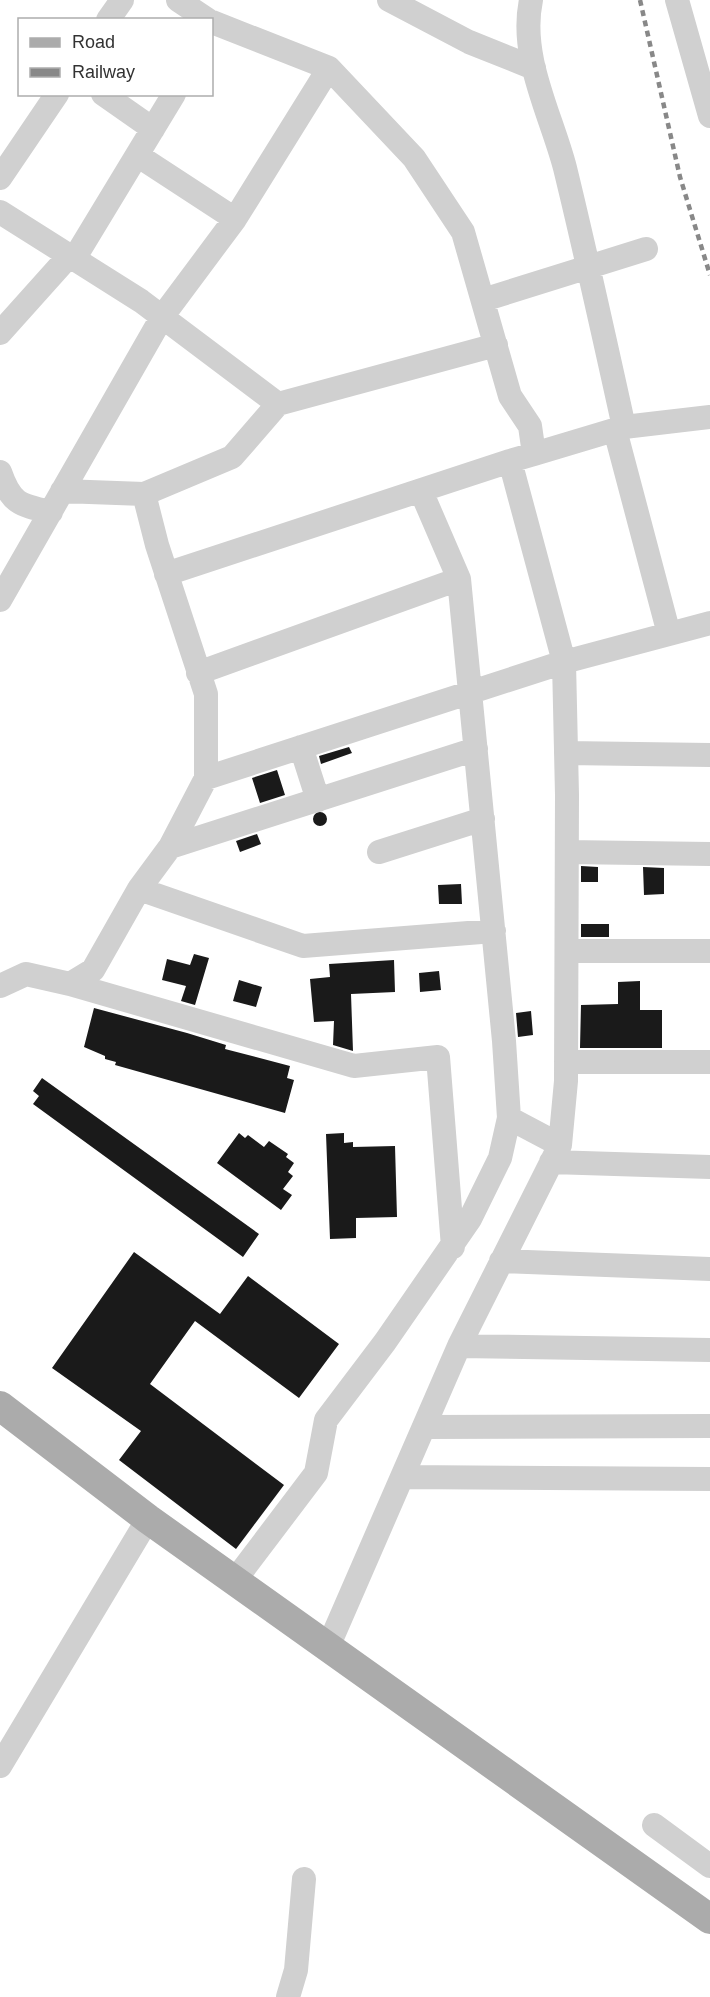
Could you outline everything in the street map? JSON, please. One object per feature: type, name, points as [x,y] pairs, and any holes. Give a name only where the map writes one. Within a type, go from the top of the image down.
[{"type":"main road","points":[[0,1406],[148,1519],[710,1919]]},
{"type":"street","points":[[109,18],[122,0]]},
{"type":"street","points":[[177,0],[202,18]]},
{"type":"street","points":[[389,0],[469,42],[534,68]]},
{"type":"street","points":[[531,0],[526,21],[534,68],[558,139],[589,266],[619,429],[669,634]]},
{"type":"street","points":[[677,0],[710,116]]},
{"type":"street","points":[[213,25],[329,68],[414,158],[463,232],[510,396],[530,426],[534,454]]},
{"type":"street","points":[[0,600],[162,317],[235,219],[329,68]]},
{"type":"street","points":[[0,178],[56,96]]},
{"type":"street","points":[[106,96],[153,129]]},
{"type":"street","points":[[0,333],[72,257],[173,96]]},
{"type":"street","points":[[137,155],[235,219]]},
{"type":"street","points":[[0,212],[162,317],[278,404]]},
{"type":"street","points":[[483,300],[646,249]]},
{"type":"street","points":[[0,472],[10,496],[19,504],[144,494],[232,457],[278,404],[496,345]]},
{"type":"street","points":[[166,574],[510,461],[619,429],[710,417]]},
{"type":"street","points":[[328,1647],[459,1346],[555,1153],[566,1062],[567,852],[564,662],[510,461]]},
{"type":"street","points":[[235,1580],[316,1473],[326,1420],[453,1247],[470,1219],[500,1158],[509,1118],[494,931],[459,579],[421,491]]},
{"type":"street","points":[[70,984],[93,970],[139,889],[170,847],[206,778],[206,694],[166,574],[144,494]]},
{"type":"street","points":[[198,673],[459,579]]},
{"type":"street","points":[[206,778],[564,662],[710,623]]},
{"type":"street","points":[[301,747],[318,800]]},
{"type":"street","points":[[170,847],[476,749]]},
{"type":"street","points":[[566,753],[710,755]]},
{"type":"street","points":[[379,852],[483,819]]},
{"type":"street","points":[[567,852],[710,854]]},
{"type":"street","points":[[139,889],[303,946],[494,931]]},
{"type":"street","points":[[567,951],[710,951]]},
{"type":"street","points":[[0,986],[26,974],[70,984],[354,1066],[438,1057],[453,1247]]},
{"type":"street","points":[[566,1062],[710,1062]]},
{"type":"street","points":[[509,1118],[555,1153],[710,1167]]},
{"type":"street","points":[[501,1262],[710,1269]]},
{"type":"street","points":[[459,1346],[710,1350]]},
{"type":"street","points":[[424,1427],[710,1426]]},
{"type":"street","points":[[402,1477],[710,1479]]},
{"type":"street","points":[[0,1766],[148,1519]]},
{"type":"street","points":[[654,1825],[710,1866]]},
{"type":"street","points":[[288,1997],[296,1970],[304,1879]]},
{"type":"building","points":[[349,747],[352,753],[321,764],[319,756]]},
{"type":"building","points":[[277,770],[285,795],[260,803],[252,778]]},
{"type":"building","points":[[320,812],[325,814],[327,819],[325,824],[320,826],[315,824],[313,819],[315,814]]},
{"type":"building","points":[[257,834],[261,844],[240,852],[236,841]]},
{"type":"building","points":[[581,866],[598,867],[598,882],[581,882]]},
{"type":"building","points":[[643,867],[664,868],[664,894],[644,895]]},
{"type":"building","points":[[461,884],[462,904],[439,904],[438,885]]},
{"type":"building","points":[[581,924],[609,924],[609,937],[581,937]]},
{"type":"building","points":[[194,954],[209,958],[195,1005],[181,1001],[186,986],[162,980],[167,959],[190,965]]},
{"type":"building","points":[[394,960],[395,992],[351,994],[353,1051],[333,1045],[334,1021],[314,1022],[310,979],[330,977],[329,964]]},
{"type":"building","points":[[439,971],[441,990],[420,992],[419,973]]},
{"type":"building","points":[[239,980],[262,987],[256,1007],[233,1001]]},
{"type":"building","points":[[640,981],[640,1010],[662,1010],[662,1048],[580,1048],[581,1005],[618,1004],[618,982]]},
{"type":"building","points":[[94,1008],[187,1033],[226,1045],[225,1049],[290,1066],[287,1078],[294,1080],[285,1113],[115,1065],[116,1062],[105,1059],[105,1056],[84,1047]]},
{"type":"building","points":[[531,1011],[533,1035],[518,1037],[516,1013]]},
{"type":"building","points":[[42,1078],[259,1234],[243,1257],[33,1104],[39,1096],[33,1091]]},
{"type":"building","points":[[239,1133],[245,1138],[248,1135],[264,1147],[269,1141],[288,1154],[286,1157],[294,1163],[288,1172],[293,1176],[283,1189],[292,1195],[281,1210],[217,1163]]},
{"type":"building","points":[[344,1133],[344,1143],[353,1142],[353,1147],[395,1146],[397,1217],[356,1218],[356,1238],[330,1239],[326,1134]]},
{"type":"building","points":[[134,1252],[220,1314],[248,1276],[339,1344],[299,1398],[195,1321],[150,1384],[284,1485],[236,1549],[119,1460],[141,1431],[52,1368]]},
{"type":"railway","points":[[640,0],[680,177],[710,275]]}]
